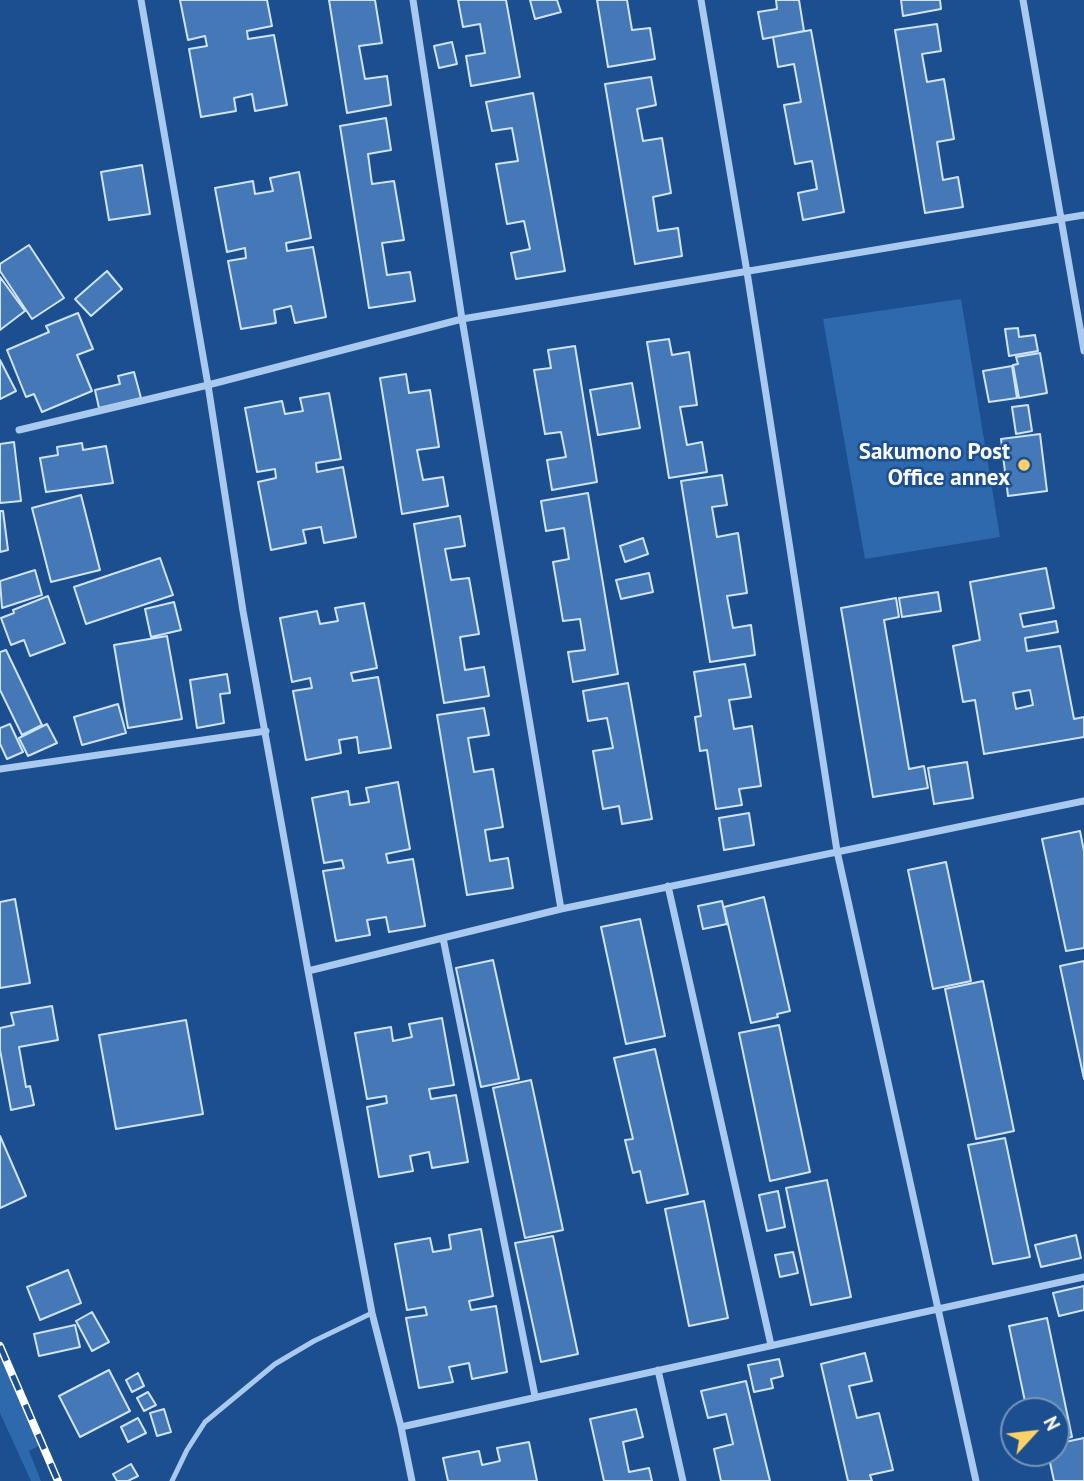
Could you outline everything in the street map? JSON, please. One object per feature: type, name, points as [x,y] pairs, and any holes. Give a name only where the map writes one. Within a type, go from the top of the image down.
[{"type":"street","points":[[141,0],[208,385],[243,611],[308,971],[372,1313],[412,1481]]},
{"type":"street","points":[[412,0],[462,319],[561,909]]},
{"type":"street","points":[[701,0],[747,272],[838,851],[976,1481]]},
{"type":"street","points":[[1023,0],[1084,351]]},
{"type":"street","points":[[19,430],[208,385],[462,319],[1084,215]]},
{"type":"street","points":[[0,769],[266,731]]},
{"type":"street","points":[[308,971],[561,909],[1084,801]]},
{"type":"street","points":[[668,886],[771,1345]]},
{"type":"street","points":[[443,938],[535,1396]]},
{"type":"street","points":[[401,1427],[1084,1277]]},
{"type":"street","points":[[658,1370],[683,1481]]},
{"type":"lane","points":[[172,1481],[205,1422],[275,1364],[314,1341],[372,1313]]},
{"type":"shaded area","points":[[961,299],[1000,537],[865,559],[823,319]]},
{"type":"shaded area","points":[[0,1344],[46,1442],[29,1451],[41,1481],[31,1481],[0,1413]]},
{"type":"building","points":[[180,0],[267,0],[272,26],[247,31],[248,39],[274,35],[287,105],[255,111],[252,94],[234,98],[236,111],[201,117],[189,49],[207,46],[205,36],[188,40]]},
{"type":"building","points":[[329,0],[375,0],[382,43],[359,46],[365,79],[387,76],[391,105],[347,113]]},
{"type":"building","points":[[458,0],[506,0],[520,77],[471,86],[466,56],[485,53],[480,24],[463,27]]},
{"type":"building","points":[[530,0],[557,0],[561,12],[535,19]]},
{"type":"building","points":[[597,0],[627,0],[632,30],[650,28],[655,59],[608,67]]},
{"type":"building","points":[[776,0],[799,0],[804,31],[763,39],[758,12],[777,9]]},
{"type":"building","points":[[901,0],[940,0],[941,9],[903,16]]},
{"type":"building","points":[[937,24],[941,51],[922,54],[927,82],[944,79],[954,139],[937,142],[943,180],[958,177],[963,207],[925,213],[895,30]]},
{"type":"building","points":[[811,30],[844,212],[803,220],[798,193],[817,189],[812,161],[795,164],[784,105],[801,102],[794,64],[778,67],[773,37]]},
{"type":"building","points":[[452,42],[457,64],[439,68],[434,46]]},
{"type":"building","points":[[651,77],[656,105],[637,109],[643,141],[662,138],[671,193],[653,197],[658,231],[678,228],[682,256],[635,264],[605,84]]},
{"type":"building","points":[[533,93],[565,271],[516,279],[511,253],[530,249],[524,221],[507,224],[496,164],[518,161],[512,128],[492,131],[486,102]]},
{"type":"building","points":[[386,118],[391,150],[368,154],[372,184],[394,181],[404,240],[382,243],[387,275],[410,272],[415,301],[369,308],[340,126]]},
{"type":"building","points":[[142,165],[150,214],[109,220],[101,172]]},
{"type":"building","points":[[299,172],[311,238],[286,243],[287,251],[313,247],[326,317],[295,323],[291,306],[274,310],[276,323],[241,329],[228,261],[246,258],[245,248],[227,252],[215,188],[253,181],[255,194],[273,191],[270,178]]},
{"type":"building","points":[[29,245],[64,298],[32,319],[0,271],[0,264]]},
{"type":"building","points":[[107,271],[122,289],[91,316],[75,299]]},
{"type":"building","points":[[0,277],[25,311],[0,330]]},
{"type":"building","points":[[78,313],[93,349],[77,355],[92,391],[42,412],[34,394],[26,397],[7,350],[49,332],[46,326]]},
{"type":"building","points":[[1018,328],[1019,337],[1035,335],[1038,351],[1009,356],[1005,329]]},
{"type":"building","points":[[669,339],[672,355],[689,352],[697,405],[680,407],[687,445],[702,442],[707,472],[669,478],[647,342]]},
{"type":"building","points":[[575,346],[597,482],[552,490],[547,460],[566,457],[561,432],[545,434],[534,370],[551,368],[548,350]]},
{"type":"building","points":[[1040,353],[1047,393],[1019,398],[1013,365],[1018,364],[1016,357]]},
{"type":"building","points":[[0,360],[16,391],[0,399]]},
{"type":"building","points":[[1012,366],[1017,398],[989,402],[983,371]]},
{"type":"building","points":[[134,372],[141,398],[99,408],[95,390],[120,384],[118,376]]},
{"type":"building","points":[[406,374],[409,393],[430,390],[439,447],[417,450],[423,480],[443,477],[448,506],[402,514],[380,378]]},
{"type":"building","points":[[632,383],[640,428],[598,435],[590,390]]},
{"type":"building","points":[[329,393],[341,459],[316,463],[317,472],[343,467],[356,537],[324,543],[321,527],[303,530],[306,543],[271,550],[258,482],[276,478],[275,469],[257,472],[245,408],[282,401],[285,414],[303,411],[300,398]]},
{"type":"building","points":[[1028,405],[1032,431],[1016,434],[1012,407]]},
{"type":"building","name":"Sakumono Post Office annex","points":[[1040,434],[1047,491],[1008,496],[1001,439]]},
{"type":"building","points":[[14,442],[21,501],[0,503],[0,444]]},
{"type":"building","points":[[82,443],[83,450],[106,446],[113,483],[46,492],[40,458],[58,455],[57,447]]},
{"type":"building","points":[[722,475],[727,505],[712,507],[717,537],[738,533],[747,593],[727,596],[733,628],[751,625],[755,655],[710,662],[681,481]]},
{"type":"building","points":[[588,493],[618,674],[573,682],[568,652],[585,650],[580,619],[563,621],[553,562],[569,559],[564,528],[546,531],[541,501]]},
{"type":"building","points":[[81,495],[100,570],[51,582],[32,508]]},
{"type":"building","points":[[0,511],[3,511],[8,550],[0,552]]},
{"type":"building","points":[[460,516],[465,546],[445,549],[451,580],[469,578],[479,634],[460,637],[465,670],[484,667],[489,696],[444,703],[414,524]]},
{"type":"building","points":[[643,538],[648,554],[625,562],[620,546]]},
{"type":"building","points":[[160,558],[173,595],[86,624],[74,587]]},
{"type":"building","points":[[1046,568],[1054,608],[1020,614],[1023,627],[1056,621],[1058,632],[1025,638],[1027,651],[1060,646],[1074,719],[1084,717],[1084,737],[984,754],[975,700],[963,702],[953,646],[980,640],[970,582]],"holes":[[[1030,690],[1033,705],[1016,709],[1013,693]]]},
{"type":"building","points":[[35,570],[42,595],[2,608],[0,581]]},
{"type":"building","points":[[649,573],[653,592],[621,599],[616,580]]},
{"type":"building","points":[[938,592],[941,611],[902,617],[899,598]]},
{"type":"building","points":[[48,596],[65,643],[30,656],[24,640],[11,645],[1,618],[14,613],[13,610]]},
{"type":"building","points":[[896,598],[899,617],[884,620],[909,769],[924,766],[928,788],[873,797],[841,608]]},
{"type":"building","points":[[174,602],[181,630],[151,637],[145,609]]},
{"type":"building","points":[[364,603],[377,668],[351,673],[353,681],[378,677],[391,748],[359,753],[357,737],[339,740],[341,753],[306,760],[293,691],[312,688],[310,678],[292,682],[280,618],[317,611],[320,624],[338,621],[335,608]]},
{"type":"building","points":[[167,636],[182,719],[128,728],[114,645]]},
{"type":"building","points":[[6,650],[42,725],[22,735],[0,690],[0,652]]},
{"type":"building","points":[[745,664],[751,697],[729,700],[734,729],[752,726],[761,786],[739,789],[742,805],[716,809],[707,750],[700,751],[695,717],[701,716],[694,672]]},
{"type":"building","points":[[227,674],[230,693],[220,694],[224,723],[197,728],[190,680]]},
{"type":"building","points":[[628,683],[652,819],[622,824],[619,806],[603,809],[593,751],[613,748],[607,718],[588,721],[583,691]]},
{"type":"building","points":[[118,704],[126,733],[82,745],[74,717]]},
{"type":"building","points":[[484,708],[489,735],[468,738],[474,772],[493,769],[503,827],[485,830],[490,861],[508,858],[513,888],[467,895],[437,715]]},
{"type":"building","points":[[10,724],[23,752],[7,759],[0,744],[0,728]]},
{"type":"building","points":[[47,724],[57,743],[28,756],[19,738]]},
{"type":"building","points":[[967,762],[973,798],[934,804],[928,768]]},
{"type":"building","points":[[398,782],[410,849],[386,854],[388,863],[413,859],[425,926],[389,932],[386,917],[367,920],[370,935],[336,941],[323,871],[344,868],[342,860],[324,863],[312,798],[348,791],[350,805],[369,802],[366,788]]},
{"type":"building","points":[[749,813],[754,845],[724,850],[719,818]]},
{"type":"building","points":[[1080,831],[1084,851],[1084,948],[1066,951],[1042,839]]},
{"type":"building","points":[[946,862],[971,981],[933,989],[908,870]]},
{"type":"building","points":[[764,897],[790,1011],[777,1014],[778,1017],[751,1023],[724,907]]},
{"type":"building","points":[[15,899],[30,983],[0,988],[0,902]]},
{"type":"building","points":[[722,901],[727,924],[703,929],[698,906]]},
{"type":"building","points":[[640,919],[665,1036],[626,1044],[601,927]]},
{"type":"building","points":[[493,960],[519,1079],[481,1087],[456,968]]},
{"type":"building","points":[[1084,961],[1084,1079],[1060,966]]},
{"type":"building","points":[[983,981],[1014,1131],[976,1139],[945,989]]},
{"type":"building","points":[[52,1006],[58,1040],[19,1047],[26,1087],[30,1086],[34,1105],[11,1110],[0,1050],[0,1028],[14,1025],[11,1013]]},
{"type":"building","points":[[442,1018],[454,1085],[429,1089],[431,1099],[456,1095],[468,1162],[432,1168],[429,1152],[410,1156],[413,1171],[379,1177],[367,1107],[387,1103],[386,1096],[367,1099],[355,1033],[391,1027],[393,1041],[412,1037],[409,1024]]},
{"type":"building","points":[[186,1020],[203,1114],[116,1129],[99,1035]]},
{"type":"building","points":[[779,1025],[810,1172],[770,1181],[739,1033]]},
{"type":"building","points":[[655,1049],[688,1194],[647,1203],[640,1171],[633,1173],[625,1140],[633,1139],[614,1058]]},
{"type":"building","points":[[531,1080],[563,1230],[525,1238],[493,1088]]},
{"type":"building","points":[[0,1136],[26,1196],[0,1208]]},
{"type":"building","points":[[1005,1138],[1030,1257],[993,1264],[968,1145]]},
{"type":"building","points":[[827,1180],[851,1297],[811,1305],[786,1188]]},
{"type":"building","points":[[778,1191],[785,1227],[767,1231],[759,1195]]},
{"type":"building","points":[[704,1201],[728,1318],[689,1326],[665,1209]]},
{"type":"building","points":[[481,1229],[493,1296],[469,1301],[471,1310],[496,1306],[507,1372],[472,1379],[469,1363],[449,1367],[453,1382],[419,1388],[406,1318],[427,1315],[425,1307],[407,1310],[395,1244],[430,1238],[433,1252],[451,1249],[449,1235]]},
{"type":"building","points":[[1076,1235],[1081,1258],[1041,1267],[1035,1245]]},
{"type":"building","points":[[553,1236],[578,1354],[541,1362],[515,1243]]},
{"type":"building","points":[[793,1252],[798,1273],[780,1277],[775,1255]]},
{"type":"building","points":[[68,1270],[81,1303],[40,1320],[27,1287]]},
{"type":"building","points":[[1084,1286],[1084,1310],[1059,1316],[1053,1293]]},
{"type":"building","points":[[92,1312],[109,1342],[92,1351],[76,1321]]},
{"type":"building","points":[[1047,1318],[1064,1397],[1024,1397],[1009,1326]]},
{"type":"building","points":[[75,1325],[80,1347],[39,1356],[34,1334]]},
{"type":"building","points":[[865,1353],[872,1381],[849,1386],[857,1418],[879,1413],[893,1470],[870,1475],[872,1481],[848,1481],[821,1364]]},
{"type":"building","points":[[779,1359],[783,1376],[771,1379],[773,1388],[754,1392],[748,1365]]},
{"type":"building","points":[[109,1370],[130,1411],[80,1437],[59,1396]]},
{"type":"building","points":[[138,1373],[144,1386],[132,1392],[126,1380]]},
{"type":"building","points":[[746,1381],[770,1481],[721,1481],[714,1449],[733,1444],[726,1414],[708,1418],[701,1391]]},
{"type":"building","points":[[148,1392],[156,1405],[144,1411],[137,1398]]},
{"type":"building","points":[[164,1409],[171,1432],[157,1436],[150,1413]]},
{"type":"building","points":[[636,1409],[643,1437],[623,1442],[629,1472],[649,1468],[652,1481],[604,1481],[590,1419]]},
{"type":"building","points":[[138,1418],[146,1433],[128,1442],[121,1427]]},
{"type":"building","points":[[1084,1438],[1084,1481],[1054,1481],[1051,1467],[1070,1467],[1070,1441]]},
{"type":"building","points":[[529,1442],[537,1481],[448,1481],[443,1458],[479,1451],[482,1465],[500,1461],[497,1448]]},
{"type":"building","points":[[131,1464],[138,1476],[128,1481],[117,1481],[113,1474]]},
{"type":"railway","points":[[0,1346],[58,1481]]},
{"type":"place","name":"Sakumono Post Office annex","points":[[1024,465]]}]
